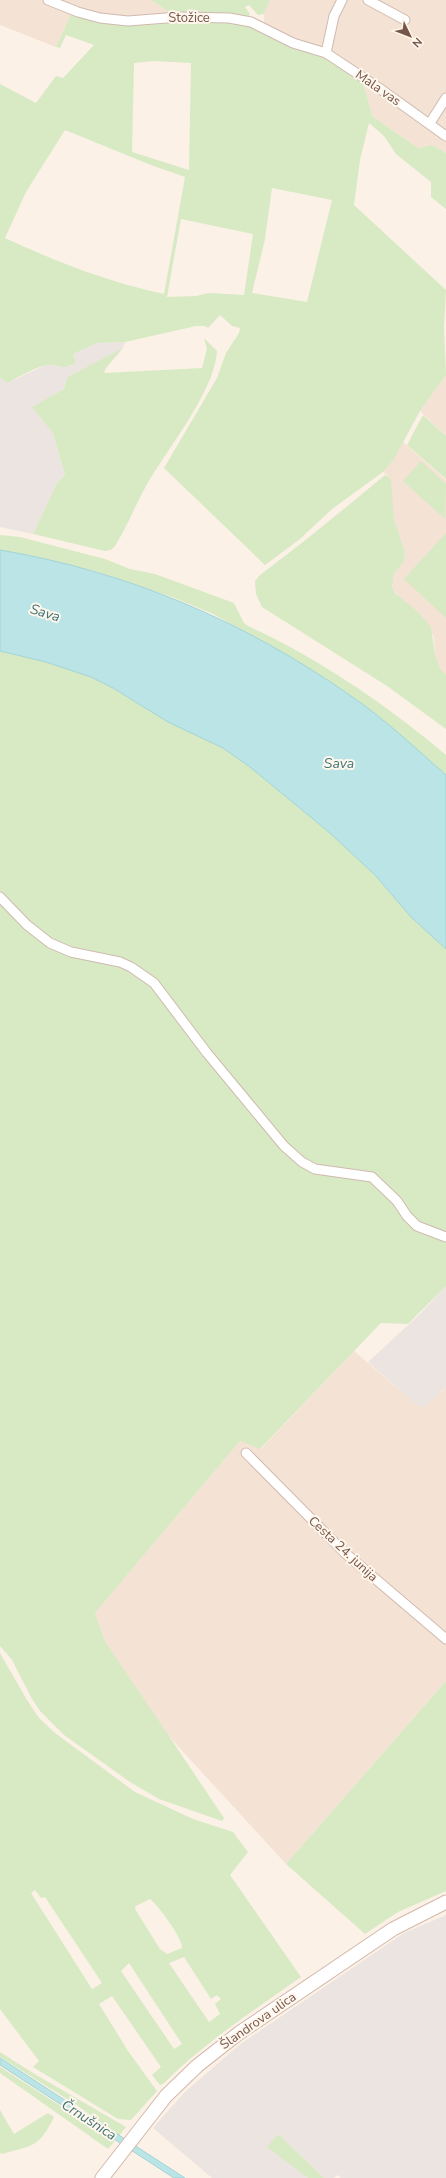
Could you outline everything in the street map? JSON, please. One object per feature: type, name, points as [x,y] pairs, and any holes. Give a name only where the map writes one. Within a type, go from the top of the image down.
[{"type":"street","name":"Stožice","points":[[48,0],[78,12],[100,18],[128,21],[179,17],[239,18],[265,28],[293,43],[326,53]]},
{"type":"street","points":[[326,53],[334,16],[342,0]]},
{"type":"street","points":[[368,0],[405,20]]},
{"type":"street","name":"Mala vas","points":[[326,53],[430,123],[446,136]]},
{"type":"street","points":[[430,123],[446,98]]},
{"type":"street","points":[[0,898],[27,925],[50,943],[63,949],[120,962],[131,967],[154,983],[207,1053],[284,1146],[302,1162],[315,1169],[372,1177],[397,1201],[407,1216],[418,1226],[446,1237]]},
{"type":"street","name":"Cesta 24. junija","points":[[246,1453],[345,1553],[446,1639]]},
{"type":"street","name":"Šlandrova ulica","points":[[102,2178],[166,2096],[214,2052],[393,1929],[446,1902]]},
{"type":"shaded area","points":[[0,0],[151,0],[172,14],[134,25],[118,25],[98,22],[71,14],[56,47],[0,25]]},
{"type":"shaded area","points":[[270,0],[446,0],[446,153],[432,145],[418,148],[372,116],[363,81],[315,55],[287,45],[264,31],[264,14]]},
{"type":"shaded area","points":[[125,342],[123,348],[67,377],[64,389],[33,407],[53,433],[65,475],[57,483],[33,534],[0,527],[0,377],[7,383],[48,364],[63,367],[71,366],[76,362],[73,354],[97,343]]},
{"type":"shaded area","points":[[446,375],[446,436],[420,411]]},
{"type":"shaded area","points":[[403,442],[446,480],[446,675],[440,668],[435,654],[434,637],[417,611],[401,599],[392,588],[394,574],[404,561],[405,552],[394,519],[389,477],[383,472],[393,461]]},
{"type":"shaded area","points":[[446,1286],[446,1387],[425,1407],[417,1405],[368,1362],[419,1315]]},
{"type":"shaded area","points":[[354,1351],[417,1405],[442,1392],[446,1387],[446,1681],[286,1864],[165,1732],[105,1641],[95,1613],[240,1441],[261,1449]]},
{"type":"shaded area","points":[[446,1915],[446,2178],[341,2178],[338,2175],[333,2178],[324,2178],[278,2134],[268,2147],[308,2178],[212,2178],[153,2128],[185,2092],[239,2045],[404,1933]]},
{"type":"green space","points":[[151,0],[270,0],[264,14],[258,15],[249,5],[245,7],[250,14],[248,17],[172,14]]},
{"type":"green space","points":[[71,14],[98,22],[118,25],[134,25],[156,20],[229,22],[247,24],[287,45],[337,63],[363,81],[372,116],[418,148],[432,145],[446,153],[446,209],[431,197],[431,182],[396,154],[384,136],[369,123],[360,160],[354,205],[446,290],[444,327],[446,375],[420,411],[393,461],[383,472],[332,509],[300,539],[265,565],[164,468],[217,378],[226,353],[239,333],[240,328],[232,326],[220,315],[208,328],[205,326],[196,326],[125,342],[97,343],[73,354],[76,362],[67,367],[50,364],[42,366],[31,370],[7,383],[0,377],[0,84],[36,103],[56,76],[63,78],[94,45],[66,35],[60,48],[56,47]],"holes":[[[154,61],[191,63],[189,170],[132,152],[134,63]],[[65,130],[151,165],[185,177],[164,294],[123,284],[83,270],[5,238],[26,192]],[[272,188],[332,200],[307,302],[252,293],[265,239]],[[181,219],[253,234],[244,295],[209,293],[196,296],[167,297]]]},
{"type":"green space","points":[[204,338],[217,351],[214,367],[208,384],[199,402],[146,486],[115,546],[111,550],[105,551],[33,534],[57,483],[65,475],[53,433],[32,407],[64,389],[67,377],[123,348],[106,368],[104,373],[202,368],[207,349]]},
{"type":"green space","points":[[423,415],[446,436],[446,479],[407,445]]},
{"type":"green space","points":[[421,461],[446,484],[445,519],[403,481]]},
{"type":"green space","points":[[385,475],[389,477],[391,481],[394,519],[405,552],[404,561],[394,574],[392,588],[396,594],[417,611],[431,627],[435,654],[440,668],[446,675],[446,729],[387,686],[262,607],[256,594],[255,581],[260,575]]},
{"type":"green space","points":[[446,533],[446,618],[404,579]]},
{"type":"green space","points":[[0,535],[20,537],[105,559],[130,569],[155,574],[234,603],[244,623],[248,626],[325,667],[376,701],[424,737],[446,755],[446,775],[379,717],[351,696],[294,659],[211,613],[172,597],[95,571],[0,550]]},
{"type":"green space","points":[[0,651],[46,662],[91,677],[113,688],[168,722],[223,748],[250,767],[330,833],[376,876],[411,917],[446,949],[446,1286],[408,1324],[381,1323],[260,1449],[240,1441],[95,1613],[105,1641],[224,1818],[222,1821],[159,1799],[130,1782],[64,1735],[40,1711],[32,1699],[12,1660],[0,1646]]},
{"type":"green space","points":[[0,1653],[39,1718],[55,1733],[135,1792],[193,1819],[233,1832],[248,1852],[230,1875],[301,1977],[212,2041],[160,2085],[152,2075],[161,2067],[112,1996],[99,2004],[128,2051],[157,2091],[131,2120],[118,2119],[33,2067],[39,2061],[0,2009]],"holes":[[[35,1890],[41,1898],[45,1897],[102,1983],[92,1989],[31,1893]],[[150,1899],[159,1908],[179,1937],[182,1948],[167,1954],[160,1949],[135,1909],[136,1906]],[[184,1957],[211,1999],[217,1995],[221,1999],[215,2004],[220,2014],[209,2022],[169,1963]],[[129,1963],[182,2044],[174,2049],[121,1971]]]},
{"type":"green space","points":[[446,1681],[446,1891],[398,1912],[365,1934],[286,1864]]},
{"type":"green space","points":[[0,2052],[126,2127],[119,2136],[78,2106],[0,2057]]},
{"type":"green space","points":[[0,2067],[115,2141],[108,2149],[0,2073]]},
{"type":"green space","points":[[0,2110],[14,2134],[48,2113],[54,2117],[44,2135],[34,2144],[2,2154],[0,2153]]},
{"type":"green space","points":[[278,2134],[324,2178],[308,2178],[267,2147]]},
{"type":"water","name":"Sava","points":[[0,550],[48,560],[140,586],[184,603],[227,623],[310,669],[364,705],[446,775],[446,949],[411,917],[376,876],[330,833],[250,767],[223,748],[168,722],[113,688],[91,677],[46,662],[0,651]]},
{"type":"water","name":"Črnušnica","points":[[0,2058],[185,2178],[174,2178],[0,2065]]}]
